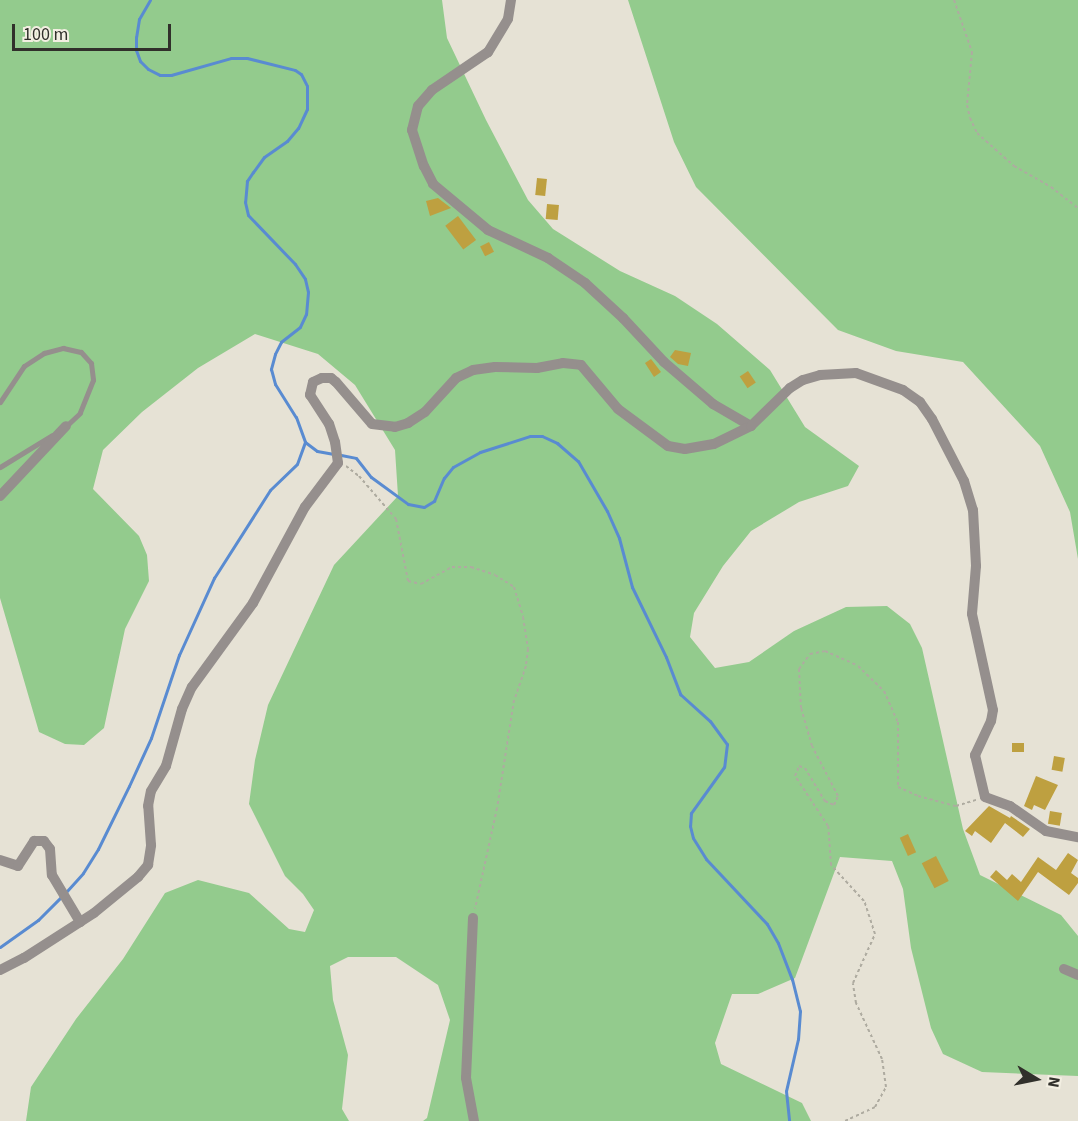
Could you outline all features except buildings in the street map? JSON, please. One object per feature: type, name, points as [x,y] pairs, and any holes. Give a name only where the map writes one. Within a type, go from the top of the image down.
[{"type":"street","points":[[511,0],[508,19],[488,52],[432,90],[418,106],[412,130],[424,166],[434,184],[488,230],[548,258],[585,283],[623,318],[664,362],[713,404],[751,426]]},
{"type":"street","points":[[0,970],[138,877],[148,865],[149,798],[166,766],[182,709],[192,687],[253,603],[305,507],[338,463],[336,442],[329,424],[310,394],[313,382],[322,378],[331,378],[336,382],[372,424],[395,428],[425,412],[456,378],[473,370],[495,367],[537,368],[563,363],[581,365],[618,409],[668,446],[685,448],[714,444],[751,426],[790,388],[803,380],[820,375],[856,373],[903,390],[920,402],[932,419],[964,481],[973,510],[976,556],[972,614],[993,710],[991,722],[975,755],[984,797],[1010,806],[1046,831],[1078,837]]},
{"type":"street","points":[[0,496],[66,426]]},
{"type":"street","points":[[0,860],[18,866],[34,841],[44,840],[50,849],[52,875],[78,919]]},
{"type":"street","points":[[473,918],[466,1078],[474,1121]]},
{"type":"street","points":[[1064,969],[1078,975]]},
{"type":"lane","points":[[0,402],[24,366],[44,353],[63,348],[81,352],[91,363],[93,380],[80,414],[66,426],[0,467]]},
{"type":"path","points":[[954,0],[972,52],[967,105],[977,133],[1014,166],[1051,187],[1078,208]]},
{"type":"path","points":[[338,463],[359,476],[396,519],[408,581],[422,584],[452,567],[471,567],[495,575],[514,587],[523,617],[528,649],[526,666],[514,700],[497,808],[473,918]]},
{"type":"path","points":[[845,1121],[875,1107],[886,1087],[882,1059],[856,1003],[854,983],[875,934],[864,901],[831,866],[828,826],[795,776],[799,766],[805,768],[825,801],[834,805],[838,796],[812,746],[801,708],[799,669],[810,654],[825,651],[858,666],[884,691],[898,722],[898,787],[956,806],[984,797]]},
{"type":"green space","points":[[0,0],[442,0],[447,38],[486,120],[528,200],[553,229],[620,271],[675,296],[717,324],[770,370],[805,427],[859,466],[848,486],[799,502],[751,531],[723,566],[694,613],[690,637],[715,668],[749,662],[794,631],[846,607],[887,606],[910,624],[922,648],[963,829],[980,875],[1061,915],[1078,936],[1078,1076],[982,1072],[943,1054],[931,1028],[911,948],[903,889],[892,861],[840,857],[795,978],[758,994],[732,994],[715,1043],[721,1064],[802,1103],[811,1121],[423,1121],[427,1118],[450,1020],[438,985],[396,957],[348,957],[330,966],[333,1000],[348,1055],[342,1109],[349,1121],[26,1121],[31,1087],[76,1019],[123,959],[165,893],[198,880],[249,893],[289,929],[305,932],[314,910],[303,894],[285,876],[249,804],[255,760],[268,705],[334,565],[398,496],[395,450],[355,385],[318,354],[255,334],[198,368],[142,412],[103,450],[93,489],[139,536],[147,555],[149,581],[125,629],[104,728],[84,745],[65,744],[39,732],[0,598]]},
{"type":"green space","points":[[628,0],[1078,0],[1078,559],[1070,512],[1040,446],[963,362],[896,351],[838,330],[696,187],[674,142]]},
{"type":"waterway","points":[[150,0],[139,19],[136,37],[136,50],[140,61],[148,69],[160,75],[171,75],[231,58],[247,58],[295,70],[301,74],[307,86],[307,109],[298,128],[287,141],[264,157],[253,172],[247,181],[245,202],[248,215],[295,264],[305,279],[308,292],[306,314],[300,327],[281,342],[275,354],[271,369],[275,384],[296,417],[305,442],[317,451],[334,454]]},
{"type":"waterway","points":[[341,455],[356,458],[371,477],[408,504],[424,507],[434,501],[444,478],[453,467],[480,452],[530,436],[542,436],[557,443],[578,461],[607,511],[619,538],[632,587],[666,657],[680,694],[710,721],[727,744],[724,767],[691,813],[690,826],[693,838],[706,859],[767,924],[778,943],[792,979],[800,1011],[798,1039],[786,1091],[789,1121]]},
{"type":"waterway","points":[[66,892],[83,873],[98,849],[129,786],[151,738],[179,655],[214,578],[270,490],[297,464],[305,442]]},
{"type":"waterway","points":[[0,947],[38,920],[61,897]]}]
